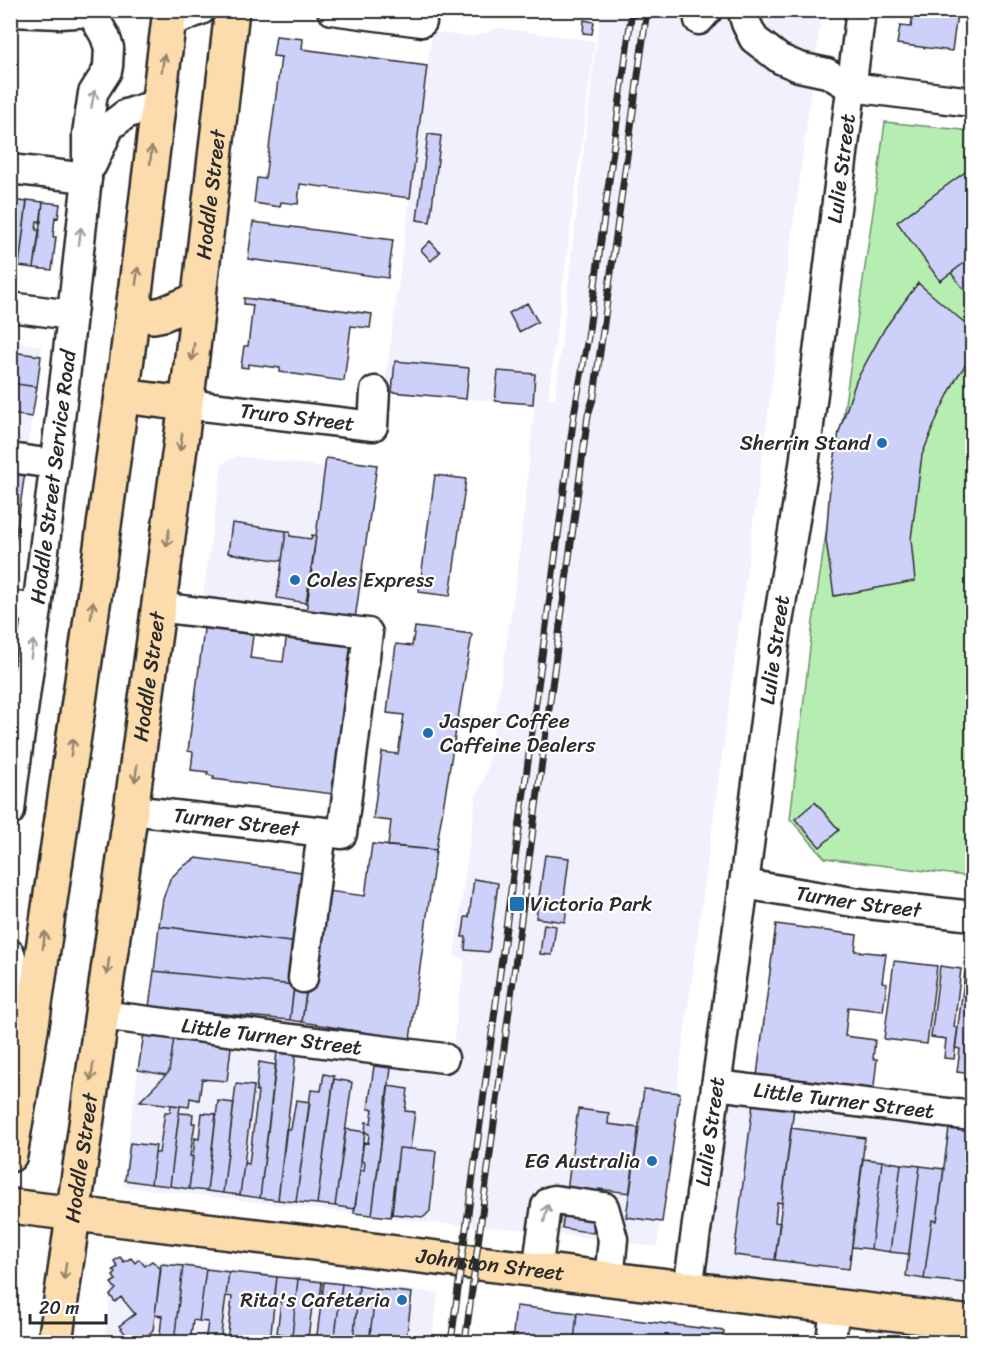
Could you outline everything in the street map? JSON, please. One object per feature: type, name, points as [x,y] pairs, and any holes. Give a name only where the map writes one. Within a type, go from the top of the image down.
[{"type":"main road","name":"Hoddle Street","points":[[55,1342],[186,404],[232,10]]},
{"type":"main road","points":[[10,1155],[33,1018],[94,598],[122,396],[169,16]]},
{"type":"main road","points":[[132,313],[153,316],[163,314],[199,299]]},
{"type":"main road","points":[[122,396],[186,404]]},
{"type":"main road","name":"Johnston Street","points":[[10,1206],[972,1323]]},
{"type":"street","points":[[169,16],[201,10]]},
{"type":"street","points":[[332,10],[422,22]]},
{"type":"street","points":[[742,10],[754,39],[780,58],[799,67],[827,73],[851,87],[972,102]]},
{"type":"street","name":"Lulie Street","points":[[688,1289],[777,628],[804,465],[861,10]]},
{"type":"street","points":[[10,12],[60,14],[91,12]]},
{"type":"street","name":"Hoddle Street Service Road","points":[[10,811],[15,772],[24,607],[54,464],[87,178],[87,134],[93,93],[107,71],[109,48],[91,12]]},
{"type":"street","name":"Hoddle Street Service Road","points":[[87,178],[110,126],[126,114],[157,104]]},
{"type":"street","points":[[10,169],[87,178]]},
{"type":"street","points":[[10,307],[71,315]]},
{"type":"street","name":"Truro Street","points":[[186,404],[373,426],[375,391]]},
{"type":"street","points":[[10,458],[54,464]]},
{"type":"street","points":[[158,607],[368,633],[303,978]]},
{"type":"street","name":"Turner Street","points":[[131,810],[332,833]]},
{"type":"street","name":"Turner Street","points":[[744,884],[859,903],[972,916]]},
{"type":"street","points":[[10,954],[33,1018]]},
{"type":"street","name":"Little Turner Street","points":[[101,1015],[444,1058]]},
{"type":"street","name":"Little Turner Street","points":[[716,1085],[972,1116]]},
{"type":"street","points":[[537,1271],[546,1206],[554,1200],[604,1207],[613,1239],[609,1280]]},
{"type":"street","points":[[831,1342],[836,1306]]},
{"type":"shaded area","points":[[600,11],[822,11],[657,1247],[518,1229],[433,1223],[122,1186],[144,1028],[453,1061],[454,1037],[465,959],[454,957],[476,797],[487,771],[519,560],[535,405],[384,391],[432,32],[471,37],[500,28],[595,41],[548,397],[555,398]]},
{"type":"shaded area","points":[[11,341],[42,346],[27,450],[11,448]]},
{"type":"shaded area","name":"Coles Express","points":[[237,456],[325,467],[306,614],[202,603],[222,464]]},
{"type":"shaded area","points":[[715,1093],[972,1124],[972,1321],[688,1289]]},
{"type":"shaded area","points":[[115,1256],[438,1293],[432,1342],[104,1342]]},
{"type":"green space","points":[[885,122],[972,131],[972,877],[825,858],[790,819],[813,622]]},
{"type":"building","points":[[913,10],[969,10],[969,16],[957,14],[952,51],[897,44],[900,26],[911,27]]},
{"type":"building","points":[[584,20],[594,22],[592,34],[583,33]]},
{"type":"building","points":[[276,36],[303,39],[302,49],[427,66],[410,198],[300,184],[298,204],[281,202],[280,207],[254,203],[257,178],[265,179],[281,57],[273,56]]},
{"type":"building","points":[[428,134],[441,136],[430,222],[417,220]]},
{"type":"building","points":[[972,167],[972,257],[940,281],[897,222]]},
{"type":"building","points":[[12,200],[27,202],[19,266],[10,265]]},
{"type":"building","points":[[27,200],[43,202],[41,222],[37,221],[36,230],[40,230],[34,268],[19,266]]},
{"type":"building","points":[[43,202],[60,204],[58,218],[55,217],[53,237],[56,237],[52,270],[34,268]]},
{"type":"building","points":[[253,222],[393,240],[388,278],[248,259]]},
{"type":"building","points":[[430,241],[440,252],[431,261],[421,250]]},
{"type":"building","points":[[972,257],[972,300],[951,273]]},
{"type":"building","name":"Sherrin Stand","points":[[918,283],[972,329],[972,356],[957,377],[922,455],[911,539],[915,581],[834,596],[826,540],[830,486],[839,432],[856,381],[885,328]]},
{"type":"building","points":[[244,298],[372,314],[370,328],[351,326],[344,381],[280,372],[280,368],[248,364],[248,368],[241,367],[244,346],[248,346],[253,305],[244,304]]},
{"type":"building","points":[[527,303],[538,322],[519,332],[509,313]]},
{"type":"building","points":[[11,352],[41,356],[37,387],[10,383]]},
{"type":"building","points":[[395,361],[469,368],[466,399],[392,392]]},
{"type":"building","points":[[498,371],[535,374],[533,404],[495,401]]},
{"type":"building","points":[[10,383],[37,387],[32,417],[10,414]]},
{"type":"building","points":[[326,458],[377,465],[355,619],[306,614]]},
{"type":"building","points":[[10,470],[25,472],[10,576]]},
{"type":"building","points":[[435,475],[466,479],[450,596],[419,592]]},
{"type":"building","points":[[232,523],[286,531],[282,561],[228,553]]},
{"type":"building","name":"Coles Express","points":[[286,531],[290,531],[290,536],[311,539],[312,535],[316,536],[306,603],[277,598]]},
{"type":"building","points":[[205,622],[254,628],[250,658],[283,662],[287,633],[353,641],[333,794],[213,779],[214,776],[207,775],[208,772],[191,770],[193,752],[188,751]]},
{"type":"building","name":"Jasper Coffee Caffeine Dealers","points":[[415,627],[472,634],[436,850],[388,846],[391,821],[373,819],[382,752],[398,754],[404,715],[387,713],[396,644],[412,646]]},
{"type":"building","points":[[815,802],[839,830],[820,847],[795,819]]},
{"type":"building","points":[[372,844],[436,850],[410,1040],[302,1022],[320,890],[365,896]]},
{"type":"building","points":[[545,855],[569,858],[563,906],[567,906],[565,922],[536,918]]},
{"type":"building","points":[[196,858],[309,873],[299,943],[159,926],[163,899],[170,879]]},
{"type":"building","points":[[474,879],[498,883],[489,952],[465,950],[466,937],[462,937],[465,917],[469,917]]},
{"type":"building","points":[[544,924],[556,926],[552,955],[540,954]]},
{"type":"building","points":[[776,924],[857,935],[855,951],[886,954],[882,982],[887,983],[883,1011],[848,1007],[845,1036],[875,1040],[873,1059],[877,1059],[873,1095],[756,1084]]},
{"type":"building","points":[[159,926],[299,943],[294,985],[154,971]]},
{"type":"building","points":[[894,961],[937,966],[927,1044],[884,1039]]},
{"type":"building","points":[[940,966],[961,969],[954,1027],[958,1028],[954,1059],[944,1058],[946,1039],[931,1037]]},
{"type":"building","points":[[154,971],[294,985],[290,1020],[149,1007]]},
{"type":"building","points":[[965,973],[972,974],[972,1074],[957,1072],[960,1049],[955,1048]]},
{"type":"building","points":[[295,979],[308,981],[302,1022],[290,1020]]},
{"type":"building","points":[[144,1034],[174,1038],[169,1072],[166,1075],[138,1070]]},
{"type":"building","points":[[174,1038],[232,1038],[227,1081],[202,1079],[199,1100],[190,1098],[189,1107],[140,1101],[169,1072]]},
{"type":"building","points":[[278,1043],[297,1045],[278,1200],[260,1198]]},
{"type":"building","points":[[259,1062],[276,1065],[260,1198],[240,1195],[244,1163],[249,1164],[258,1091],[256,1091]]},
{"type":"building","points":[[374,1066],[391,1068],[372,1215],[354,1213],[360,1170],[364,1171],[365,1162],[361,1161],[363,1142],[368,1143],[369,1134],[365,1132],[366,1122],[371,1123],[373,1109],[368,1109]]},
{"type":"building","points":[[324,1074],[334,1076],[317,1204],[296,1202],[311,1090],[321,1091]]},
{"type":"building","points":[[334,1079],[352,1082],[335,1206],[317,1204]]},
{"type":"building","points":[[236,1084],[254,1086],[240,1195],[223,1193]]},
{"type":"building","points":[[388,1086],[408,1089],[405,1111],[415,1112],[410,1149],[399,1148],[391,1217],[372,1215]]},
{"type":"building","name":"EG Australia","points":[[644,1089],[680,1093],[662,1222],[626,1217]]},
{"type":"building","points":[[296,1100],[310,1102],[296,1202],[278,1200],[286,1129],[291,1129]]},
{"type":"building","points":[[218,1101],[234,1103],[223,1193],[207,1191]]},
{"type":"building","points":[[753,1103],[794,1108],[782,1203],[777,1202],[775,1222],[780,1223],[775,1260],[734,1255]]},
{"type":"building","points":[[171,1105],[180,1106],[170,1186],[151,1184],[155,1153],[159,1153],[165,1112],[170,1112]]},
{"type":"building","points":[[578,1109],[609,1113],[608,1124],[639,1128],[630,1193],[599,1189],[593,1233],[562,1228]]},
{"type":"building","points":[[179,1113],[193,1114],[192,1123],[195,1123],[190,1156],[193,1157],[189,1189],[170,1186]]},
{"type":"building","points":[[202,1113],[216,1114],[207,1191],[189,1189],[195,1138],[199,1139]]},
{"type":"building","points":[[791,1128],[865,1138],[849,1269],[775,1260]]},
{"type":"building","points":[[949,1128],[972,1131],[972,1222],[965,1283],[924,1279],[932,1220],[937,1221]]},
{"type":"building","points":[[346,1129],[365,1132],[355,1209],[335,1206]]},
{"type":"building","points":[[130,1143],[156,1146],[151,1184],[125,1180]]},
{"type":"building","points":[[399,1148],[436,1151],[430,1211],[424,1217],[392,1214]]},
{"type":"building","points":[[863,1159],[882,1161],[871,1249],[852,1247]]},
{"type":"building","points":[[882,1161],[901,1164],[890,1252],[871,1249]]},
{"type":"building","points":[[901,1164],[920,1166],[909,1254],[890,1252]]},
{"type":"building","points":[[920,1166],[944,1169],[937,1221],[932,1220],[924,1279],[906,1276]]},
{"type":"building","points":[[120,1257],[124,1262],[131,1258],[135,1263],[139,1259],[145,1266],[152,1261],[161,1269],[153,1330],[146,1337],[149,1342],[132,1342],[119,1326],[135,1314],[121,1297],[115,1302],[110,1295],[116,1289],[111,1283],[116,1280],[113,1276],[116,1273],[113,1270],[118,1267],[114,1261]]},
{"type":"building","points":[[161,1264],[183,1266],[174,1342],[159,1342],[162,1316],[155,1315]]},
{"type":"building","points":[[183,1266],[206,1269],[199,1321],[193,1320],[190,1342],[174,1342]]},
{"type":"building","points":[[206,1269],[229,1272],[220,1342],[205,1342],[208,1322],[199,1321]]},
{"type":"building","points":[[229,1272],[277,1277],[270,1342],[227,1342],[232,1297],[226,1296]]},
{"type":"building","points":[[277,1277],[298,1279],[292,1336],[277,1333],[281,1302],[274,1301]]},
{"type":"building","points":[[298,1279],[322,1282],[319,1307],[312,1306],[308,1338],[292,1336]]},
{"type":"building","points":[[324,1282],[342,1284],[334,1342],[316,1342]]},
{"type":"building","points":[[342,1284],[359,1286],[353,1342],[334,1342]]},
{"type":"building","points":[[359,1286],[376,1289],[369,1342],[353,1342]]},
{"type":"building","points":[[376,1289],[412,1293],[406,1342],[369,1342]]},
{"type":"building","points":[[516,1306],[577,1313],[574,1342],[512,1342]]},
{"type":"building","points":[[577,1313],[724,1331],[722,1342],[574,1342]]},
{"type":"railway","points":[[451,1342],[574,415],[588,337],[632,10]]},
{"type":"railway","points":[[465,1342],[588,415],[594,396],[647,10]]},
{"type":"place","name":"Sherrin Stand","points":[[882,443]]},
{"type":"place","name":"Coles Express","points":[[295,580]]},
{"type":"place","name":"Jasper Coffee Caffeine Dealers","points":[[428,733]]},
{"type":"place","name":"Victoria Park","points":[[517,904]]},
{"type":"place","name":"EG Australia","points":[[652,1161]]},
{"type":"place","name":"Rita's Cafeteria","points":[[402,1300]]}]
